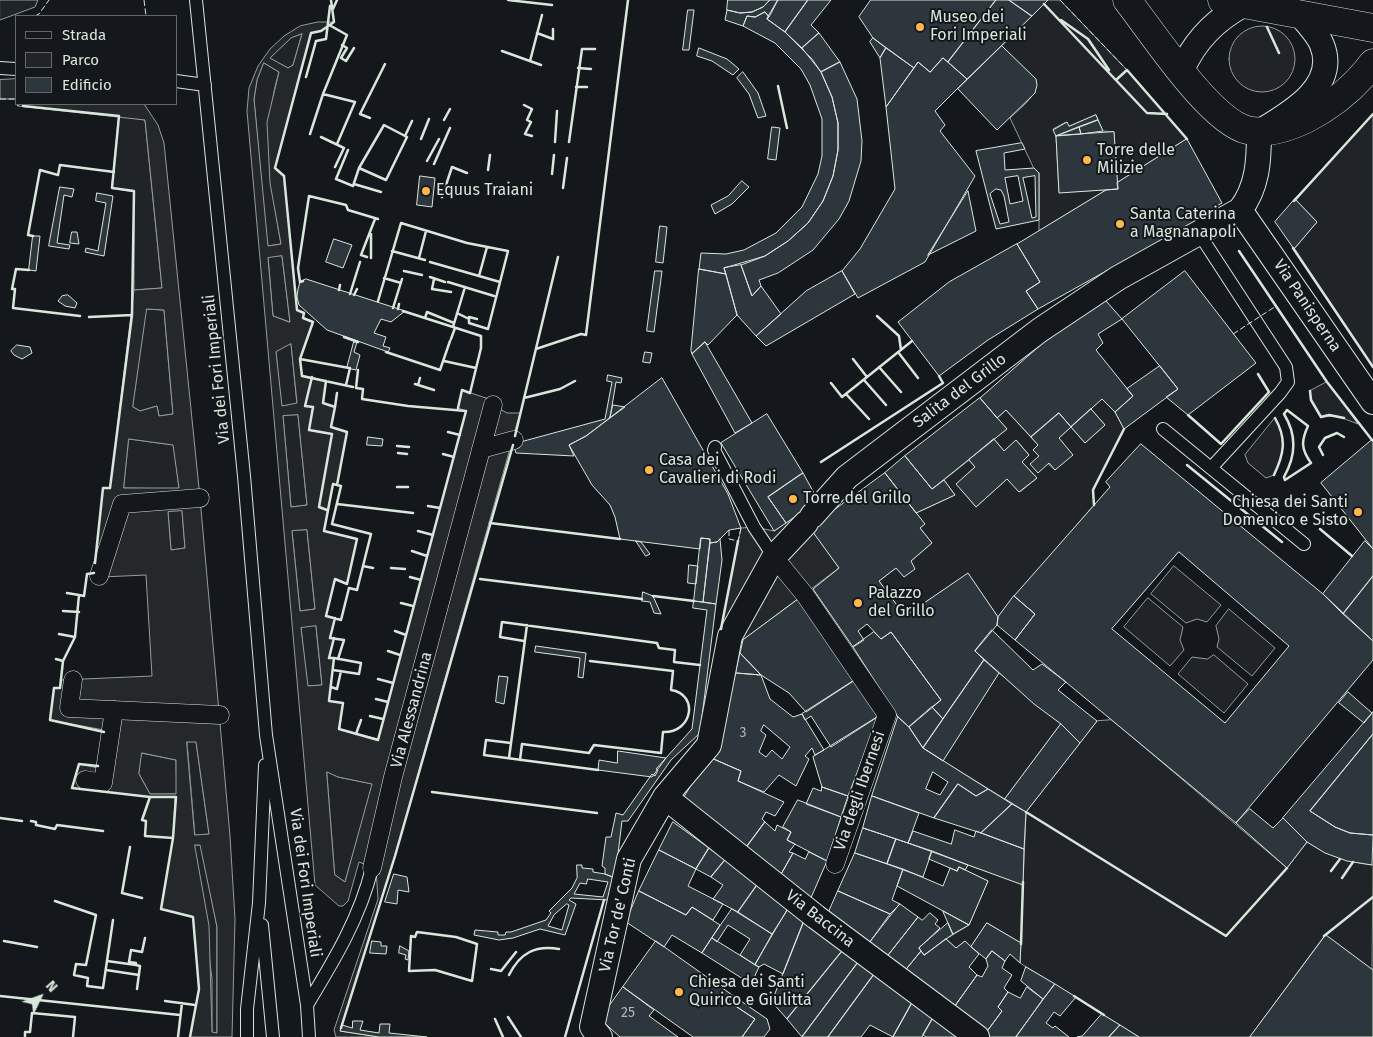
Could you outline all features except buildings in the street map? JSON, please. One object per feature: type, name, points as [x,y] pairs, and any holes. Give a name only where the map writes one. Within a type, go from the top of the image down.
[{"type":"street","points":[[1127,0],[1216,111],[1241,128],[1259,132],[1295,124],[1322,110],[1353,87],[1373,64]]},
{"type":"street","points":[[1182,70],[1190,53],[1208,30],[1233,10],[1234,2],[1373,28]]},
{"type":"street","points":[[1259,132],[1285,116],[1302,102],[1316,88],[1324,75],[1324,49],[1316,34],[1300,14]]},
{"type":"street","points":[[1240,210],[1249,198],[1255,183],[1259,153],[1259,132]]},
{"type":"street","name":"Salita del Grillo","points":[[774,557],[848,476],[1040,330],[1118,278],[1240,210]]},
{"type":"street","name":"Via Panisperna","points":[[1240,210],[1373,402]]},
{"type":"street","name":"Via Alessandrina","points":[[372,868],[393,777],[493,405]]},
{"type":"street","points":[[481,449],[514,440]]},
{"type":"street","points":[[98,576],[122,504],[200,498]]},
{"type":"street","name":"Via degli Ibernesi","points":[[774,557],[805,595],[887,715],[835,864]]},
{"type":"street","name":"Via Tor de' Conti","points":[[600,1037],[592,1027],[628,859],[666,797],[709,745],[730,636],[774,557]]},
{"type":"street","points":[[73,680],[69,708],[220,715]]},
{"type":"street","points":[[85,780],[103,783],[114,710]]},
{"type":"street","name":"Via Baccina","points":[[666,797],[816,918],[978,1037]]},
{"type":"lane","name":"Via dei Fori Imperiali","points":[[196,0],[244,476],[266,734],[307,1005],[309,1037]]},
{"type":"lane","points":[[0,68],[15,69]]},
{"type":"lane","points":[[178,81],[205,84]]},
{"type":"lane","points":[[1198,232],[1276,351],[1288,376],[1288,382],[1280,393],[1211,468]]},
{"type":"lane","points":[[1163,428],[1304,544]]},
{"type":"lane","points":[[713,449],[754,527],[774,557]]},
{"type":"lane","name":"Via dei Fori Imperiali","points":[[247,1037],[247,1009],[259,903],[266,734]]},
{"type":"lane","name":"Via Alessandrina","points":[[307,1005],[333,961],[365,896],[372,868]]},
{"type":"lane","points":[[259,903],[273,1037]]},
{"type":"lane","points":[[307,1005],[316,1037]]},
{"type":"green space","points":[[0,0],[38,0],[35,7],[0,20]]},
{"type":"green space","points":[[1048,0],[1060,0],[1127,70],[1187,139],[1117,183],[1114,132],[1103,131],[1096,115],[1069,126],[1066,122],[1053,129],[1056,136],[1059,192],[1106,190],[1039,231],[1039,173],[1035,171],[1010,118],[1032,95],[1036,85],[1035,79],[1002,46]]},
{"type":"green space","points":[[1262,26],[1274,29],[1285,36],[1292,47],[1295,59],[1292,71],[1285,82],[1274,89],[1262,92],[1250,89],[1239,82],[1232,71],[1229,59],[1232,47],[1239,36],[1250,29]]},
{"type":"green space","points":[[302,34],[293,65],[288,68],[269,58],[291,38]]},
{"type":"green space","points":[[264,63],[279,72],[271,114],[270,158],[271,179],[281,244],[267,246],[254,99],[257,80]]},
{"type":"green space","points":[[1373,114],[1373,367],[1294,249],[1317,222],[1295,199]]},
{"type":"green space","points":[[119,116],[145,120],[162,288],[134,290],[134,192],[112,188]]},
{"type":"green space","points":[[282,256],[290,322],[273,316],[268,257]]},
{"type":"green space","points":[[146,309],[164,310],[173,414],[159,416],[157,406],[140,411],[133,407]]},
{"type":"green space","points":[[291,343],[297,404],[281,406],[276,352]]},
{"type":"green space","points":[[1327,382],[1358,424],[1337,416],[1321,417],[1311,400],[1310,391]]},
{"type":"green space","points":[[1102,399],[1115,412],[1124,429],[1093,490],[1094,505],[998,617],[968,574],[905,616],[879,581],[896,568],[911,561],[932,543],[920,528],[924,524],[916,513],[955,495],[944,480],[969,460],[975,467],[957,484],[976,507],[1007,479],[1020,492],[1037,478],[1022,462],[1029,455],[1017,441],[1004,451],[994,439],[1007,429],[997,418],[1006,410],[1038,445],[1033,450],[1055,470],[1059,438],[1071,427],[1085,443],[1105,425],[1091,409]]},
{"type":"green space","points":[[298,415],[307,505],[291,507],[283,416]]},
{"type":"green space","points":[[1275,418],[1283,440],[1282,453],[1274,475],[1266,478],[1248,463],[1245,455]]},
{"type":"green space","points":[[129,439],[174,445],[179,489],[124,488]]},
{"type":"green space","points":[[182,510],[185,548],[171,550],[168,512]]},
{"type":"green space","points":[[307,530],[315,609],[300,611],[292,531]]},
{"type":"green space","points":[[1174,566],[1221,605],[1207,622],[1197,619],[1186,623],[1151,594]]},
{"type":"green space","points":[[1148,598],[1183,627],[1180,640],[1184,650],[1170,666],[1124,627]]},
{"type":"green space","points":[[1229,609],[1275,648],[1252,676],[1217,647],[1219,639],[1216,626]]},
{"type":"green space","points":[[316,626],[322,685],[307,686],[301,627]]},
{"type":"green space","points":[[1214,655],[1248,684],[1224,713],[1178,674],[1192,657],[1207,659]]},
{"type":"green space","points":[[999,673],[1061,724],[1005,799],[943,761]]},
{"type":"green space","points":[[1112,720],[1287,868],[1307,842],[1339,858],[1373,865],[1372,970],[1325,935],[1250,1037],[1139,1037],[1020,963],[1021,943],[987,923],[971,947],[965,941],[956,948],[946,939],[969,925],[988,881],[965,870],[968,865],[1023,884],[1026,812],[1097,721]]},
{"type":"green space","points":[[196,741],[209,834],[195,836],[187,742]]},
{"type":"green space","points":[[141,753],[176,760],[177,794],[150,794],[139,774]]},
{"type":"green space","points":[[327,771],[338,777],[373,784],[345,882],[335,875]]},
{"type":"green space","points":[[150,797],[176,797],[173,838],[145,836],[146,821],[142,820]]},
{"type":"green space","points":[[195,845],[201,845],[217,927],[217,1033],[212,1033],[212,979]]},
{"type":"shaded area","points":[[318,22],[334,22],[321,31],[311,33],[275,168],[284,176],[297,310],[304,313],[303,318],[313,322],[300,359],[302,375],[326,381],[323,403],[335,407],[331,427],[347,432],[337,485],[333,484],[324,531],[357,539],[347,584],[335,580],[326,615],[335,618],[330,637],[334,638],[329,657],[334,658],[329,701],[343,703],[340,729],[378,739],[466,411],[458,408],[462,390],[489,399],[493,405],[507,413],[520,413],[395,856],[340,1031],[379,1037],[336,1037],[334,1030],[378,899],[376,869],[359,862],[348,901],[343,906],[339,906],[315,885],[247,111],[249,88],[258,66],[270,49],[284,36],[300,26]],"holes":[[[302,34],[293,65],[288,68],[270,58],[291,38]],[[264,63],[279,72],[267,122],[270,183],[281,244],[268,246],[254,99],[257,80]],[[282,256],[290,322],[273,316],[268,258]],[[291,344],[297,403],[282,406],[276,352]],[[298,415],[307,505],[291,507],[283,416]],[[307,530],[315,609],[300,611],[292,531]],[[316,626],[322,685],[308,686],[301,628]],[[327,772],[338,777],[372,784],[345,882],[335,875]]]},
{"type":"shaded area","points":[[15,79],[15,99],[0,99],[0,80]]},
{"type":"shaded area","points":[[18,105],[145,105],[158,125],[164,143],[200,498],[230,836],[235,919],[232,1037],[190,1037],[199,989],[193,917],[161,909],[173,838],[175,797],[150,797],[72,788],[79,764],[98,768],[104,730],[50,720],[54,688],[60,688],[61,680],[152,676],[146,575],[102,577],[94,574],[103,488],[110,488],[134,290],[162,288],[145,120]],"holes":[[[147,309],[164,310],[173,414],[159,416],[157,406],[140,411],[133,407]],[[129,439],[173,445],[179,488],[124,488]],[[182,511],[185,548],[171,550],[168,512]],[[187,742],[196,742],[209,834],[195,835]],[[142,753],[176,760],[176,794],[150,794],[139,774]],[[195,845],[200,845],[217,927],[217,1033],[212,1032],[209,926]]]},
{"type":"shaded area","points":[[800,513],[839,568],[743,640],[720,634],[741,528],[754,527],[774,531]]},
{"type":"fence","points":[[37,15],[49,0]]},
{"type":"fence","points":[[144,0],[146,15]]},
{"type":"fence","points":[[1060,0],[1127,70]]},
{"type":"fence","points":[[0,99],[15,99]]},
{"type":"fence","points":[[1233,334],[1276,306]]},
{"type":"fence","points":[[729,530],[729,539],[738,541],[741,528]]},
{"type":"wall","points":[[331,0],[334,22],[321,31],[311,33],[275,168],[284,176],[297,310],[304,313],[303,318],[313,322],[300,359],[302,376],[353,387]]},
{"type":"wall","points":[[333,9],[337,0]]},
{"type":"wall","points":[[508,0],[552,5]]},
{"type":"wall","points":[[536,349],[581,334],[586,335],[628,0]]},
{"type":"wall","points":[[1044,4],[1147,113],[1167,114]]},
{"type":"wall","points":[[306,77],[316,41],[326,39],[330,6]]},
{"type":"wall","points":[[530,61],[542,15]]},
{"type":"wall","points":[[1061,20],[1088,39],[1109,70]]},
{"type":"wall","points":[[310,134],[323,94],[347,35],[331,26]]},
{"type":"wall","points":[[1267,27],[1279,53]]},
{"type":"wall","points":[[537,33],[553,39],[553,29]]},
{"type":"wall","points":[[342,45],[347,48],[341,58],[346,61],[354,48]]},
{"type":"wall","points":[[569,142],[582,49],[595,49]]},
{"type":"wall","points":[[502,51],[541,65]]},
{"type":"wall","points":[[370,118],[360,114],[385,64]]},
{"type":"wall","points":[[578,68],[591,69]]},
{"type":"wall","points":[[1116,80],[1127,70],[1187,139]]},
{"type":"wall","points":[[778,86],[787,128]]},
{"type":"wall","points":[[576,87],[587,87]]},
{"type":"wall","points":[[323,94],[355,102],[337,144]]},
{"type":"wall","points":[[524,105],[532,109],[527,120],[531,122],[525,134],[532,136]]},
{"type":"wall","points":[[23,106],[119,116],[112,188],[134,191],[132,315],[110,488],[103,488],[95,563]]},
{"type":"wall","points":[[444,120],[450,109]]},
{"type":"wall","points":[[555,142],[557,111]]},
{"type":"wall","points":[[1294,201],[1373,114]]},
{"type":"wall","points":[[421,139],[429,119]]},
{"type":"wall","points":[[405,136],[412,121]]},
{"type":"wall","points":[[384,125],[407,137],[386,180],[359,168],[384,125]]},
{"type":"wall","points":[[434,164],[450,128]]},
{"type":"wall","points":[[321,137],[344,148],[335,167]]},
{"type":"wall","points":[[427,161],[439,139]]},
{"type":"wall","points":[[348,150],[336,179],[353,186],[359,168]]},
{"type":"wall","points":[[488,170],[490,155]]},
{"type":"wall","points":[[552,174],[554,155]]},
{"type":"wall","points":[[563,188],[567,158]]},
{"type":"wall","points":[[33,236],[28,235],[40,170],[58,175],[60,165],[114,172]]},
{"type":"wall","points":[[442,197],[452,167],[467,173]]},
{"type":"wall","points":[[354,184],[381,192]]},
{"type":"wall","points":[[303,281],[300,282],[298,268],[309,196],[346,205],[348,210],[378,219]]},
{"type":"wall","points":[[367,257],[361,255],[375,219]]},
{"type":"wall","points":[[378,301],[401,223],[467,243],[508,251],[488,329],[469,323],[469,319],[457,313]]},
{"type":"wall","points":[[419,258],[426,231]]},
{"type":"wall","points":[[371,234],[371,258]]},
{"type":"wall","points":[[479,276],[487,247]]},
{"type":"wall","points":[[1293,248],[1373,367]]},
{"type":"wall","points":[[392,251],[425,260]]},
{"type":"wall","points":[[1239,251],[1327,382],[1372,440]]},
{"type":"wall","points":[[515,436],[558,257]]},
{"type":"wall","points":[[350,294],[360,262]]},
{"type":"wall","points":[[430,262],[500,282]]},
{"type":"wall","points":[[29,270],[16,269],[12,289],[15,289],[13,308],[80,316]]},
{"type":"wall","points":[[404,271],[422,275]]},
{"type":"wall","points":[[430,277],[445,282]]},
{"type":"wall","points":[[384,278],[401,283]]},
{"type":"wall","points":[[393,308],[402,279]]},
{"type":"wall","points":[[434,279],[432,289],[451,292]]},
{"type":"wall","points":[[448,282],[494,296]]},
{"type":"wall","points":[[339,290],[340,285]]},
{"type":"wall","points":[[458,408],[462,390],[470,393],[481,348],[481,336],[453,327],[465,287]]},
{"type":"wall","points":[[354,295],[357,289]]},
{"type":"wall","points":[[398,309],[399,304]]},
{"type":"wall","points":[[403,311],[453,327]]},
{"type":"wall","points":[[425,318],[427,312],[454,323]]},
{"type":"wall","points":[[89,317],[132,315]]},
{"type":"wall","points":[[877,316],[899,336],[901,350]]},
{"type":"wall","points":[[469,317],[477,319]]},
{"type":"wall","points":[[451,339],[455,328]]},
{"type":"wall","points":[[344,337],[358,342]]},
{"type":"wall","points":[[386,352],[440,370],[450,341]]},
{"type":"wall","points":[[831,383],[842,397],[912,341]]},
{"type":"wall","points":[[898,352],[918,378]]},
{"type":"wall","points":[[300,359],[349,368]]},
{"type":"wall","points":[[853,359],[867,377]]},
{"type":"wall","points":[[444,361],[476,368]]},
{"type":"wall","points":[[879,367],[901,392]]},
{"type":"wall","points":[[346,385],[350,368]]},
{"type":"wall","points":[[334,638],[329,658],[334,658],[329,701],[343,703],[339,729],[378,740],[466,411],[408,406],[362,399],[363,389],[356,388],[358,370]]},
{"type":"wall","points":[[1188,415],[1221,444],[1269,392],[1258,374]]},
{"type":"wall","points":[[821,462],[943,383],[939,376]]},
{"type":"wall","points":[[312,377],[305,406],[313,407],[309,430],[332,434],[319,507],[327,510]]},
{"type":"wall","points":[[418,385],[420,378]]},
{"type":"wall","points":[[864,380],[886,405]]},
{"type":"wall","points":[[326,381],[323,403],[335,407],[331,427],[347,432],[337,485],[333,484],[324,531],[357,539],[347,584],[335,579],[326,616],[341,620],[349,588],[357,590],[371,534],[332,524],[341,486],[337,485]]},
{"type":"wall","points":[[524,398],[560,389],[575,381]]},
{"type":"wall","points":[[415,384],[434,390]]},
{"type":"wall","points":[[1310,391],[1311,400],[1321,417],[1329,415],[1344,418]]},
{"type":"wall","points":[[335,407],[337,393]]},
{"type":"wall","points":[[846,394],[869,419]]},
{"type":"wall","points":[[1287,410],[1308,426],[1303,445],[1311,463],[1285,480],[1284,477],[1293,453],[1293,438],[1284,414],[1287,410]]},
{"type":"wall","points":[[1274,475],[1283,446],[1283,440],[1275,418]]},
{"type":"wall","points":[[1094,505],[1093,490],[1124,429]]},
{"type":"wall","points":[[448,432],[460,435]]},
{"type":"wall","points":[[1323,455],[1319,447],[1325,438],[1337,433],[1344,437]]},
{"type":"wall","points":[[341,1028],[395,856],[513,445]]},
{"type":"wall","points":[[397,446],[409,447]]},
{"type":"wall","points":[[398,453],[407,454]]},
{"type":"wall","points":[[443,454],[454,457]]},
{"type":"wall","points":[[1187,465],[1282,542]]},
{"type":"wall","points":[[397,487],[408,487]]},
{"type":"wall","points":[[337,504],[413,513]]},
{"type":"wall","points":[[428,506],[440,508]]},
{"type":"wall","points":[[490,523],[620,539]]},
{"type":"wall","points":[[1320,529],[1352,556]]},
{"type":"wall","points":[[418,531],[433,535]]},
{"type":"wall","points":[[721,629],[738,541]]},
{"type":"wall","points":[[412,551],[427,556]]},
{"type":"wall","points":[[363,566],[373,568]]},
{"type":"wall","points":[[391,568],[405,569]]},
{"type":"wall","points":[[94,573],[87,574],[84,596],[79,595],[75,637],[63,661],[60,688],[54,688],[50,720],[104,732]]},
{"type":"wall","points":[[410,577],[421,580]]},
{"type":"wall","points":[[480,579],[642,599]]},
{"type":"wall","points":[[67,593],[79,595]]},
{"type":"wall","points":[[653,596],[694,601]]},
{"type":"wall","points":[[401,603],[413,606]]},
{"type":"wall","points":[[63,611],[79,612]]},
{"type":"wall","points":[[335,618],[330,638],[344,640],[338,659]]},
{"type":"wall","points":[[524,641],[500,637],[502,622],[657,643],[659,648],[675,650],[674,662],[700,665]]},
{"type":"wall","points":[[509,758],[527,625]]},
{"type":"wall","points":[[395,631],[406,635]]},
{"type":"wall","points":[[59,634],[75,637]]},
{"type":"wall","points":[[388,651],[400,655]]},
{"type":"wall","points":[[333,670],[359,674],[361,663],[334,658]]},
{"type":"wall","points":[[56,659],[63,661]]},
{"type":"wall","points":[[520,760],[522,744],[589,753],[594,745],[661,753],[663,732],[673,731],[686,720],[689,713],[689,705],[686,698],[680,693],[671,690],[673,671],[590,661]]},
{"type":"wall","points":[[331,687],[337,689],[341,671]]},
{"type":"wall","points":[[378,679],[393,683]]},
{"type":"wall","points":[[376,699],[388,702]]},
{"type":"wall","points":[[370,716],[383,719]]},
{"type":"wall","points":[[356,734],[361,720]]},
{"type":"wall","points":[[511,743],[486,740],[484,755],[598,770]]},
{"type":"wall","points":[[98,766],[79,764],[72,788],[150,797],[176,797],[173,838],[161,909],[193,917],[199,989],[190,1037]]},
{"type":"wall","points":[[432,792],[597,813]]},
{"type":"wall","points":[[150,797],[142,820],[146,821],[145,836],[173,838]]},
{"type":"wall","points":[[1026,812],[1226,936],[1287,868]]},
{"type":"wall","points":[[0,818],[22,821]]},
{"type":"wall","points":[[31,821],[36,822],[36,825],[55,829],[57,825],[103,831]]},
{"type":"wall","points":[[130,847],[122,893],[142,898]]},
{"type":"wall","points":[[1331,871],[1340,859]]},
{"type":"wall","points":[[1342,878],[1353,862]]},
{"type":"wall","points":[[1021,944],[1023,882]]},
{"type":"wall","points":[[1324,936],[1373,897]]},
{"type":"wall","points":[[565,1037],[604,900]]},
{"type":"wall","points":[[55,901],[96,915],[86,965],[76,964],[74,975],[88,978],[87,986],[103,988],[113,920]]},
{"type":"wall","points":[[417,932],[456,937],[477,944],[472,981],[435,970],[409,971],[411,936],[415,937],[417,932]]},
{"type":"wall","points":[[137,989],[140,966],[129,962],[131,950],[142,952],[145,938]]},
{"type":"wall","points":[[4,941],[37,947]]},
{"type":"wall","points":[[509,975],[518,961],[529,952],[543,948],[559,949]]},
{"type":"wall","points":[[491,969],[501,971],[516,952]]},
{"type":"wall","points":[[107,961],[136,965]]},
{"type":"wall","points":[[106,970],[139,975]]},
{"type":"wall","points":[[0,996],[180,1015]]},
{"type":"wall","points":[[1074,996],[1104,1015]]},
{"type":"wall","points":[[165,1001],[195,1005]]},
{"type":"wall","points":[[178,1037],[182,1003]]},
{"type":"wall","points":[[25,1037],[25,1032],[30,1032],[32,1013],[75,1017],[73,1037]]},
{"type":"wall","points":[[508,1017],[521,1037]]},
{"type":"wall","points":[[495,1019],[503,1037]]},
{"type":"place","name":"Museo dei Fori Imperiali","points":[[920,27]]},
{"type":"place","name":"Torre delle Milizie","points":[[1087,160]]},
{"type":"place","name":"Equus Traiani","points":[[426,191]]},
{"type":"place","name":"Santa Caterina a Magnanapoli","points":[[1120,224]]},
{"type":"place","name":"Casa dei Cavalieri di Rodi","points":[[649,470]]},
{"type":"place","name":"Torre del Grillo","points":[[793,499]]},
{"type":"place","name":"Chiesa dei Santi Domenico e Sisto","points":[[1358,512]]},
{"type":"place","name":"Palazzo del Grillo","points":[[858,603]]},
{"type":"place","name":"Chiesa dei Santi Quirico e Giulitta","points":[[679,992]]}]
